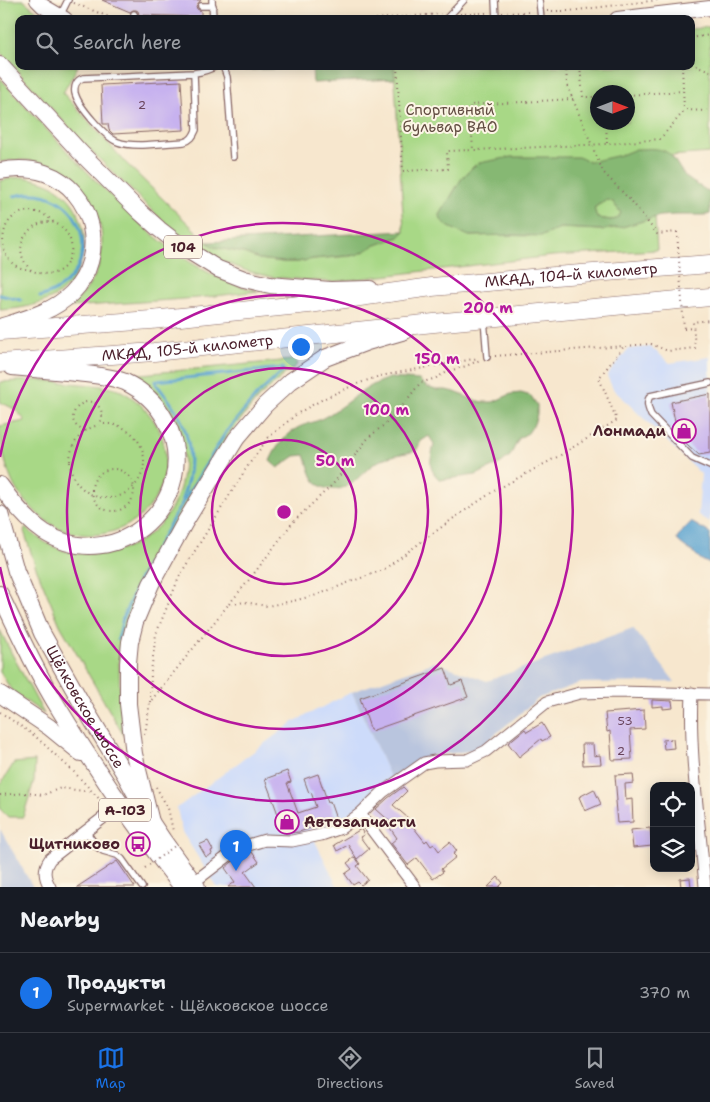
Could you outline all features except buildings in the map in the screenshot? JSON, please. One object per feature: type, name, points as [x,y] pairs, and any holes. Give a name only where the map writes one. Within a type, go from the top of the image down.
[{"type":"highway","name":"МКАД, 104-й километр","points":[[432,287],[542,276],[710,264]]},
{"type":"highway","name":"МКАД, 105-й километр","points":[[0,331],[171,318],[310,304],[432,287]]},
{"type":"highway","points":[[434,323],[710,297]]},
{"type":"highway","name":"МКАД, 105-й километр","points":[[0,365],[154,352],[434,323]]},
{"type":"main road","name":"104","points":[[0,65],[80,152],[139,211],[181,246],[218,269],[244,279],[270,285],[330,290],[432,287]]},
{"type":"main road","points":[[0,171],[24,168],[35,170],[47,173],[67,186],[79,199],[88,214],[93,237],[91,261],[81,283],[74,292],[55,306],[0,327]]},
{"type":"main road","points":[[151,822],[134,754],[128,704],[130,642],[135,622],[150,584],[185,522],[236,439],[265,404],[291,381],[325,358],[367,342],[434,323]]},
{"type":"main road","points":[[0,365],[109,377],[125,382],[139,390],[152,401],[162,414],[170,429],[176,461],[174,478],[169,494],[151,521],[138,531],[108,544],[91,546],[75,544],[44,532],[11,500],[0,485]]},
{"type":"main road","name":"Щёлковское шоссе","points":[[0,514],[16,571],[42,633],[151,822],[191,885]]},
{"type":"main road","name":"Щёлковское шоссе","points":[[0,594],[21,640],[60,711],[100,772],[115,808],[191,885]]},
{"type":"main road","points":[[2,698],[49,726],[100,772]]},
{"type":"street","points":[[36,0],[58,15]]},
{"type":"street","points":[[651,15],[710,8]]},
{"type":"street","points":[[191,885],[228,856],[246,846],[265,840],[292,841],[341,828],[360,814],[383,792],[424,763],[467,760],[486,751],[547,702],[580,693],[710,694]]},
{"type":"street","points":[[692,693],[693,768],[705,887]]},
{"type":"street","points":[[50,887],[45,877],[45,870],[46,864],[50,859],[115,808]]},
{"type":"street","points":[[360,814],[415,887]]},
{"type":"lane","points":[[63,15],[68,0]]},
{"type":"lane","points":[[447,15],[464,0]]},
{"type":"lane","points":[[495,0],[496,15]]},
{"type":"lane","points":[[539,0],[540,15]]},
{"type":"lane","points":[[201,6],[213,3]]},
{"type":"lane","points":[[194,73],[196,130],[194,136],[189,141],[184,142],[132,145],[116,142],[99,129],[75,94],[75,85],[79,79],[83,78],[194,73],[208,70]]},
{"type":"lane","points":[[225,70],[228,77],[234,111],[233,157]]},
{"type":"lane","points":[[484,318],[487,357]]},
{"type":"lane","points":[[710,383],[650,396],[648,408],[651,415],[692,458],[710,466]]},
{"type":"lane","points":[[86,831],[103,851],[117,855],[122,859],[142,887]]},
{"type":"path","points":[[68,0],[104,15]]},
{"type":"path","points":[[505,15],[539,11],[569,11],[658,0]]},
{"type":"path","points":[[695,37],[710,35]]},
{"type":"path","points":[[695,65],[710,71]]},
{"type":"path","points":[[397,70],[403,171],[448,169],[448,151],[592,145],[660,139],[684,110],[682,70]]},
{"type":"path","points":[[566,70],[567,85],[604,172],[633,203],[657,234],[677,232],[684,329],[693,328]]},
{"type":"path","points":[[580,70],[583,97],[590,97]]},
{"type":"path","points":[[635,94],[683,91]]},
{"type":"path","points":[[473,150],[470,105],[573,98]]},
{"type":"path","points":[[684,110],[710,111]]},
{"type":"path","points":[[606,130],[607,144]]},
{"type":"path","points":[[31,211],[44,214],[55,224],[64,230],[71,248],[69,260],[60,269],[49,274],[43,274],[18,267],[8,259],[2,247],[2,234],[12,218],[31,211]]},
{"type":"path","points":[[31,270],[26,266],[20,255],[22,236],[30,227],[36,224],[48,222],[55,224]]},
{"type":"path","points":[[144,740],[150,702],[150,672],[156,634],[180,575],[247,467],[268,438],[298,413],[325,398],[380,376],[487,357],[651,344],[668,351],[695,348],[693,322],[710,320]]},
{"type":"path","points":[[228,605],[244,602],[266,606],[293,601],[317,595],[384,570],[494,491],[559,456],[616,420],[599,378],[624,346]]},
{"type":"path","points":[[150,702],[249,580],[293,522],[333,484],[369,437],[394,417],[420,383],[487,357]]},
{"type":"path","points":[[86,431],[76,425],[73,416],[76,408],[83,403],[92,403],[99,408],[102,416],[99,425]]},
{"type":"path","points":[[99,425],[112,425],[126,429],[132,434],[143,452],[144,466],[139,480],[133,487],[116,497],[102,498],[83,489],[74,477],[70,464],[72,449],[75,443],[86,431],[99,425]]},
{"type":"path","points":[[118,470],[131,479],[133,495],[131,500],[118,510],[102,507],[93,495],[92,490],[95,479],[103,472],[118,470]]},
{"type":"path","points":[[2,698],[35,736],[75,773],[92,792],[115,808]]},
{"type":"path","points":[[156,787],[168,808],[174,836]]},
{"type":"path","points":[[0,795],[27,793],[43,795],[61,788],[92,792]]},
{"type":"path","points":[[145,868],[176,845]]},
{"type":"shaded area","name":"Лонмади","points":[[651,347],[670,363],[710,357],[710,523],[698,515],[701,474],[613,389],[607,376],[628,349]]},
{"type":"shaded area","points":[[633,628],[675,682],[580,683],[539,698],[476,750],[431,756],[391,779],[352,692],[435,662],[487,681]]},
{"type":"shaded area","points":[[352,692],[391,779],[342,820],[310,831],[338,887],[217,887],[182,832],[177,808],[295,721]]},
{"type":"shaded area","points":[[0,829],[33,887],[0,887]]},
{"type":"green space","points":[[0,0],[23,0],[42,15],[15,15],[15,68],[0,52]]},
{"type":"green space","name":"Спортивный бульвар ВАО","points":[[710,27],[710,153],[644,158],[462,178],[440,215],[470,236],[529,236],[560,228],[602,230],[622,227],[655,217],[657,250],[552,256],[331,282],[271,277],[247,271],[222,261],[186,239],[164,222],[86,146],[16,70],[76,70],[63,93],[126,163],[214,247],[244,253],[259,259],[298,262],[351,256],[399,237],[404,231],[394,70],[695,70],[695,29]]},
{"type":"green space","points":[[312,70],[394,70],[395,79],[313,83]]},
{"type":"green space","points":[[0,78],[86,171],[171,249],[191,263],[212,274],[234,284],[258,291],[198,298],[70,307],[80,297],[94,277],[100,261],[101,228],[96,212],[88,197],[78,184],[64,173],[49,165],[37,162],[19,160],[0,162]]},
{"type":"green space","points":[[636,149],[656,149],[669,154],[687,178],[710,193],[710,214],[660,216],[622,227],[602,230],[560,228],[540,236],[469,236],[449,227],[441,220],[440,215],[462,178],[479,163],[511,157],[578,157],[594,161],[621,155]],"holes":[[[607,200],[612,201],[621,213],[617,219],[597,218],[594,208]]]},
{"type":"green space","points":[[23,177],[49,184],[66,196],[75,208],[82,223],[84,238],[83,254],[79,269],[71,283],[59,294],[31,306],[0,310],[0,181]]},
{"type":"green space","points":[[607,200],[612,201],[621,213],[617,219],[597,218],[594,209]]},
{"type":"green space","points":[[405,231],[399,237],[373,246],[356,255],[298,262],[259,259],[244,253],[214,247],[207,242]]},
{"type":"green space","points":[[295,360],[297,364],[295,367],[258,398],[229,434],[178,517],[143,580],[127,619],[121,640],[119,662],[120,705],[124,736],[60,625],[35,565],[24,531],[25,528],[42,541],[60,549],[84,554],[97,554],[127,547],[147,536],[163,520],[175,501],[182,479],[184,456],[180,433],[170,410],[162,399],[130,375]]},
{"type":"green space","points":[[390,378],[419,380],[427,387],[455,392],[483,402],[493,402],[511,394],[521,393],[531,396],[537,405],[537,414],[534,424],[528,433],[519,438],[510,456],[501,463],[476,475],[440,480],[431,467],[434,444],[429,436],[421,441],[416,451],[383,459],[352,483],[339,489],[324,488],[316,482],[305,455],[295,456],[278,468],[270,461],[279,444],[296,429],[321,419],[363,391]]},
{"type":"green space","points":[[38,380],[101,386],[121,391],[138,402],[155,422],[164,443],[165,453],[165,469],[161,486],[143,514],[130,524],[114,531],[98,534],[81,534],[64,530],[40,516],[16,489],[1,443],[0,426],[25,421],[14,409],[0,403],[0,382]]},
{"type":"green space","points":[[0,630],[44,714],[12,691],[0,672]]},
{"type":"green space","points":[[35,761],[34,781],[23,817],[8,817],[0,809],[0,785],[14,763]]},
{"type":"water","points":[[691,522],[710,533],[710,562],[708,563],[677,540],[678,536]]},
{"type":"waterway","points":[[14,196],[38,194],[58,201],[72,214],[81,231],[82,250],[77,269],[63,285],[40,297]]},
{"type":"waterway","points":[[0,295],[21,300]]},
{"type":"waterway","points":[[118,639],[123,618],[140,578],[175,515],[226,432],[256,396],[283,371],[283,368],[156,381],[156,384],[178,414],[186,432],[190,461],[188,480],[182,499]]},
{"type":"place","name":"Лонмади","points":[[684,431]]},
{"type":"place","name":"Автозапчасти","points":[[287,822]]},
{"type":"place","name":"Щитниково","points":[[138,844]]},
{"type":"place","name":"Продукты","points":[[236,871]]}]
